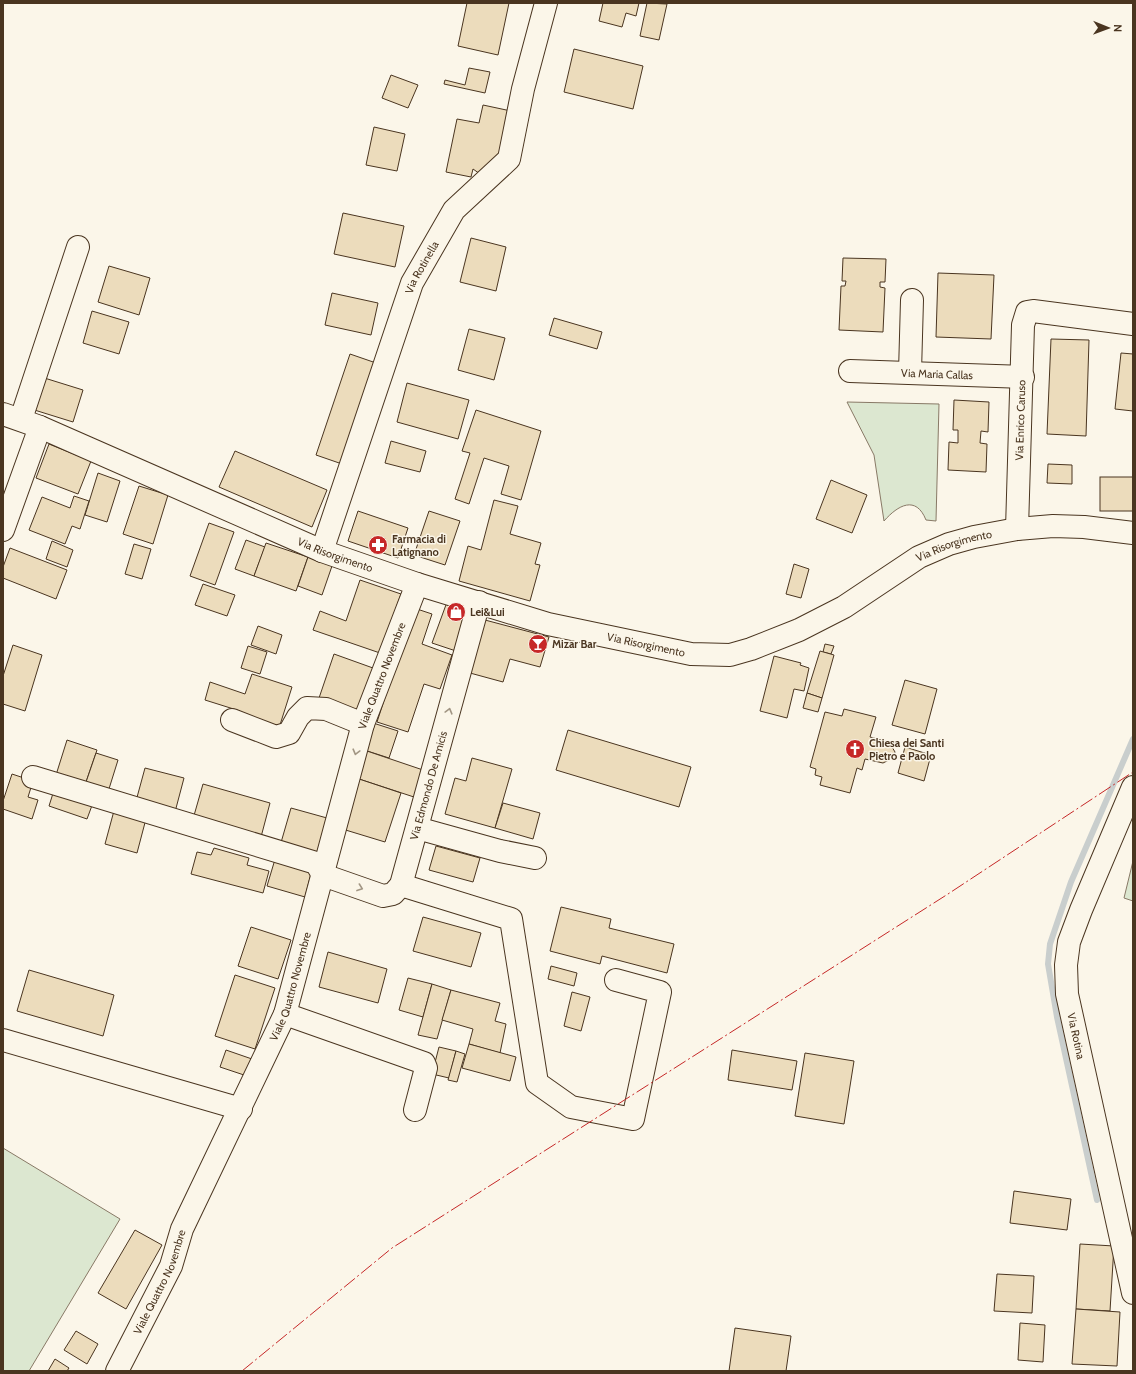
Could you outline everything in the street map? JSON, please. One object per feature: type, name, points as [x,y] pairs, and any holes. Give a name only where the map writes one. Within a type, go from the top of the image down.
[{"type":"street","name":"Via Rotinella","points":[[322,551],[412,283],[454,210],[508,158],[523,89],[546,3]]},
{"type":"street","points":[[3,530],[21,420],[78,247]]},
{"type":"street","points":[[910,372],[912,300]]},
{"type":"street","name":"Via Enrico Caruso","points":[[1017,530],[1023,377],[1023,325],[1027,312],[1033,311],[1133,324]]},
{"type":"street","name":"Via Maria Callas","points":[[850,371],[1023,377]]},
{"type":"street","name":"Via Risorgimento","points":[[21,420],[322,551],[417,584],[548,624],[691,654],[730,655],[751,649],[799,630],[838,610],[919,557],[949,544],[974,537],[1053,526],[1084,527],[1133,533]]},
{"type":"street","name":"Viale Quattro Novembre","points":[[117,1371],[171,1266],[182,1229],[285,1014],[363,724],[417,584]]},
{"type":"street","name":"Via Edmondo De Amicis","points":[[401,885],[479,602]]},
{"type":"street","points":[[232,720],[276,737],[289,733],[298,717],[307,708],[326,709],[363,724]]},
{"type":"street","points":[[33,777],[316,863],[323,875],[383,896],[393,894],[401,885],[512,919],[537,1083],[570,1107],[633,1118],[660,992],[616,980]]},
{"type":"street","name":"Via Rotina","points":[[1133,787],[1081,910],[1069,942],[1066,964],[1067,994],[1133,1293]]},
{"type":"street","points":[[417,828],[500,851],[535,858]]},
{"type":"street","points":[[285,1014],[424,1063],[426,1068],[415,1110]]},
{"type":"street","points":[[3,1040],[240,1109]]},
{"type":"green space","points":[[847,402],[939,404],[936,521],[926,520],[922,512],[917,507],[906,505],[889,515],[884,521],[874,455]]},
{"type":"green space","points":[[1133,861],[1133,901],[1124,898]]},
{"type":"green space","points":[[3,1148],[120,1219],[29,1371],[3,1371]]},
{"type":"building","points":[[467,3],[509,3],[498,55],[458,46]]},
{"type":"building","points":[[603,3],[639,3],[636,16],[626,13],[622,27],[599,21]]},
{"type":"building","points":[[647,3],[667,4],[659,40],[640,36]]},
{"type":"building","points":[[574,49],[643,66],[633,109],[564,92]]},
{"type":"building","points":[[469,68],[490,72],[485,93],[444,84],[445,80],[465,85]]},
{"type":"building","points":[[391,75],[418,85],[408,108],[382,98]]},
{"type":"building","points":[[483,105],[511,111],[502,156],[483,176],[473,169],[471,177],[446,172],[457,119],[479,123]]},
{"type":"building","points":[[374,127],[405,134],[397,171],[366,165]]},
{"type":"building","points":[[343,213],[404,226],[395,267],[334,254]]},
{"type":"building","points":[[471,238],[506,247],[496,291],[460,282]]},
{"type":"building","points":[[843,258],[886,259],[885,282],[880,282],[880,287],[885,288],[883,332],[839,330],[841,286],[845,286],[846,281],[842,281]]},
{"type":"building","points":[[109,266],[150,278],[139,315],[98,302]]},
{"type":"building","points":[[938,273],[994,275],[991,339],[936,337]]},
{"type":"building","points":[[332,293],[378,303],[371,335],[325,325]]},
{"type":"building","points":[[92,311],[129,322],[119,354],[83,343]]},
{"type":"building","points":[[554,318],[602,332],[597,349],[549,335]]},
{"type":"building","points":[[469,329],[505,338],[494,380],[458,370]]},
{"type":"building","points":[[1051,339],[1089,340],[1086,436],[1047,434]]},
{"type":"building","points":[[1121,353],[1133,354],[1133,411],[1115,409]]},
{"type":"building","points":[[350,354],[379,364],[345,465],[316,455]]},
{"type":"building","points":[[38,376],[83,390],[73,422],[28,408]]},
{"type":"building","points":[[407,383],[469,400],[458,439],[397,422]]},
{"type":"building","points":[[954,400],[989,402],[988,432],[981,431],[980,443],[987,444],[986,472],[948,470],[949,442],[958,443],[958,430],[953,430]]},
{"type":"building","points":[[476,410],[541,431],[521,500],[501,494],[509,466],[484,458],[469,504],[455,499],[470,453],[462,451]]},
{"type":"building","points":[[391,441],[426,451],[420,472],[385,463]]},
{"type":"building","points":[[49,444],[91,461],[78,494],[36,478]]},
{"type":"building","points":[[235,451],[327,490],[312,527],[219,487]]},
{"type":"building","points":[[1048,464],[1072,465],[1072,484],[1047,483]]},
{"type":"building","points":[[98,473],[120,481],[107,522],[85,515]]},
{"type":"building","points":[[1100,477],[1133,477],[1133,511],[1100,511]]},
{"type":"building","points":[[831,480],[867,495],[852,533],[816,519]]},
{"type":"building","points":[[139,486],[168,495],[153,544],[123,534]]},
{"type":"building","points":[[74,496],[89,501],[80,529],[72,526],[65,544],[29,530],[42,497],[70,508]]},
{"type":"building","points":[[494,500],[518,506],[510,534],[541,543],[535,564],[540,565],[530,601],[459,581],[468,546],[481,550]]},
{"type":"building","points":[[358,511],[408,528],[398,558],[348,541]]},
{"type":"building","points":[[429,511],[460,521],[445,565],[414,555]]},
{"type":"building","points":[[209,523],[234,532],[215,585],[190,576]]},
{"type":"building","points":[[246,540],[265,547],[254,576],[235,569]]},
{"type":"building","points":[[52,541],[73,550],[67,567],[46,559]]},
{"type":"building","points":[[266,543],[308,557],[296,591],[254,576]]},
{"type":"building","points":[[134,544],[151,549],[142,579],[125,574]]},
{"type":"building","points":[[10,548],[67,570],[56,599],[3,578],[3,567]]},
{"type":"building","points":[[308,557],[332,566],[322,595],[298,586]]},
{"type":"building","points":[[794,564],[809,569],[801,598],[786,594]]},
{"type":"building","points":[[360,580],[401,594],[380,653],[313,630],[320,611],[346,621]]},
{"type":"building","points":[[203,584],[235,595],[227,616],[195,605]]},
{"type":"building","points":[[447,602],[470,610],[456,651],[432,643]]},
{"type":"building","points":[[414,608],[432,614],[422,644],[452,655],[440,689],[424,684],[408,732],[377,722]]},
{"type":"building","points":[[485,620],[549,637],[540,667],[510,659],[503,682],[470,673]]},
{"type":"building","points":[[258,626],[282,635],[276,654],[251,645]]},
{"type":"building","points":[[825,644],[834,646],[831,654],[823,652]]},
{"type":"building","points":[[13,645],[42,655],[25,711],[3,704],[3,676]]},
{"type":"building","points":[[248,646],[267,652],[260,674],[241,668]]},
{"type":"building","points":[[820,651],[834,655],[822,698],[807,693]]},
{"type":"building","points":[[334,654],[373,668],[356,714],[318,701]]},
{"type":"building","points":[[774,656],[801,663],[800,665],[809,668],[804,691],[794,689],[787,718],[760,711]]},
{"type":"building","points":[[252,674],[292,687],[279,728],[239,715],[240,711],[205,700],[210,682],[245,694]]},
{"type":"building","points":[[905,680],[937,689],[925,734],[892,725]]},
{"type":"building","points":[[807,693],[822,698],[818,712],[803,708]]},
{"type":"building","name":"Chiesa dei Santi Pietro e Paolo","points":[[844,709],[876,717],[870,737],[889,742],[895,752],[893,758],[883,763],[865,759],[862,770],[857,768],[850,793],[820,785],[822,777],[815,775],[816,769],[810,767],[825,712],[842,716]]},
{"type":"building","points":[[370,722],[398,731],[389,758],[361,749]]},
{"type":"building","points":[[568,730],[691,767],[679,807],[556,770]]},
{"type":"building","points":[[67,740],[97,750],[85,785],[56,775]]},
{"type":"building","points":[[905,747],[931,755],[924,781],[898,773]]},
{"type":"building","points":[[361,749],[426,771],[417,798],[353,777]]},
{"type":"building","points":[[96,753],[118,760],[108,792],[85,785]]},
{"type":"building","points":[[472,758],[512,769],[495,828],[445,814],[455,778],[466,781]]},
{"type":"building","points":[[145,768],[184,778],[175,812],[136,801]]},
{"type":"building","points":[[12,774],[33,781],[28,797],[38,800],[32,819],[3,809],[3,801]]},
{"type":"building","points":[[353,777],[401,793],[385,842],[339,828]]},
{"type":"building","points":[[203,784],[270,803],[261,837],[193,819]]},
{"type":"building","points":[[55,787],[94,800],[87,819],[49,806]]},
{"type":"building","points":[[503,803],[540,813],[533,839],[495,828]]},
{"type":"building","points":[[115,807],[147,815],[137,853],[105,844]]},
{"type":"building","points":[[291,808],[327,818],[316,857],[280,846]]},
{"type":"building","points":[[436,846],[480,858],[473,882],[429,870]]},
{"type":"building","points":[[214,848],[249,858],[247,865],[269,871],[263,893],[191,874],[197,852],[211,855]]},
{"type":"building","points":[[276,856],[313,866],[305,897],[267,886]]},
{"type":"building","points":[[561,907],[611,919],[609,928],[674,944],[667,973],[602,956],[600,964],[550,951]]},
{"type":"building","points":[[423,917],[481,933],[471,967],[413,951]]},
{"type":"building","points":[[251,927],[291,940],[278,979],[238,966]]},
{"type":"building","points":[[328,952],[387,969],[378,1003],[319,987]]},
{"type":"building","points":[[551,966],[577,973],[574,986],[548,979]]},
{"type":"building","points":[[29,970],[114,995],[103,1036],[17,1011]]},
{"type":"building","points":[[235,975],[275,988],[255,1049],[215,1036]]},
{"type":"building","points":[[408,978],[432,984],[423,1017],[399,1010]]},
{"type":"building","points":[[432,984],[451,990],[437,1039],[418,1035]]},
{"type":"building","points":[[451,990],[500,1003],[495,1021],[506,1024],[500,1053],[469,1044],[473,1029],[442,1020]]},
{"type":"building","points":[[572,992],[590,997],[581,1031],[564,1026]]},
{"type":"building","points":[[469,1044],[516,1057],[510,1081],[462,1068]]},
{"type":"building","points":[[439,1047],[456,1051],[449,1078],[432,1074]]},
{"type":"building","points":[[226,1050],[252,1059],[247,1076],[220,1067]]},
{"type":"building","points":[[732,1050],[797,1061],[792,1090],[728,1080]]},
{"type":"building","points":[[456,1051],[465,1054],[457,1082],[448,1080]]},
{"type":"building","points":[[805,1053],[854,1061],[844,1124],[795,1116]]},
{"type":"building","points":[[1014,1191],[1071,1199],[1067,1230],[1010,1223]]},
{"type":"building","points":[[135,1230],[162,1245],[126,1309],[98,1293]]},
{"type":"building","points":[[1080,1244],[1114,1246],[1110,1311],[1076,1309]]},
{"type":"building","points":[[997,1274],[1034,1276],[1032,1313],[994,1311]]},
{"type":"building","points":[[1076,1309],[1120,1312],[1117,1366],[1072,1364]]},
{"type":"building","points":[[1020,1323],[1045,1325],[1043,1362],[1018,1360]]},
{"type":"building","points":[[735,1328],[791,1336],[786,1371],[729,1371]]},
{"type":"building","points":[[76,1331],[98,1344],[87,1364],[64,1350]]},
{"type":"building","points":[[55,1359],[69,1368],[67,1371],[48,1371]]},
{"type":"waterway","points":[[1097,1200],[1057,1017],[1048,964],[1050,944],[1071,882],[1133,739]]},
{"type":"power","points":[[242,1371],[392,1248],[948,894],[1133,772]]},
{"type":"place","name":"Farmacia di Latignano","points":[[378,545]]},
{"type":"place","name":"Lei&Lui","points":[[456,612]]},
{"type":"place","name":"Mizar Bar","points":[[538,644]]},
{"type":"place","name":"Chiesa dei Santi Pietro e Paolo","points":[[855,749]]}]
